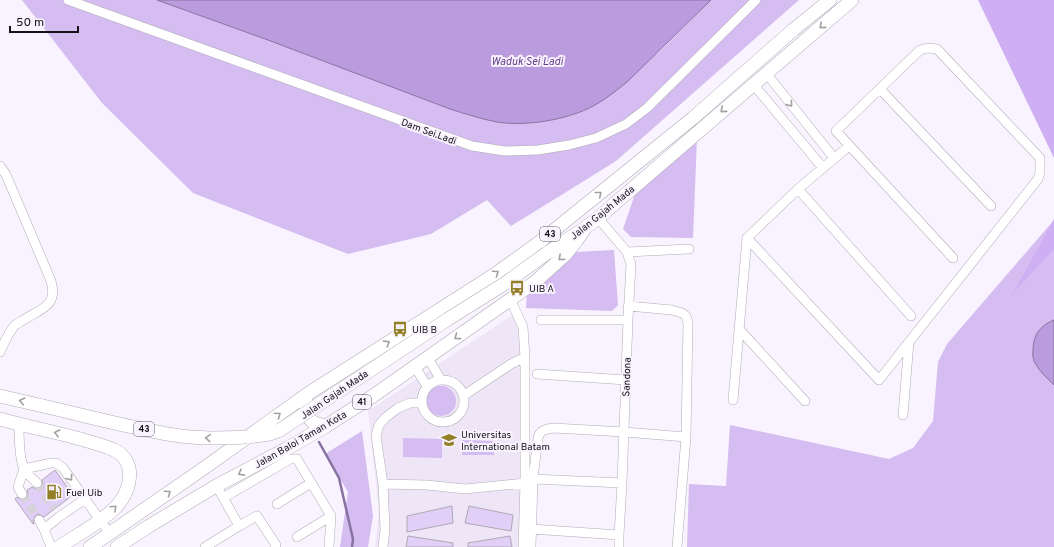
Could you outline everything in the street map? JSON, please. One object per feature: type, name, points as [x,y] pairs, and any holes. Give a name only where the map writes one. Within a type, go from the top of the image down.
[{"type":"highway","name":"Jalan Gajah Mada","points":[[110,534],[309,393],[494,275],[537,244],[693,118],[793,30],[830,0]]},
{"type":"highway","name":"Jalan Gajah Mada","points":[[0,396],[102,421],[175,436],[217,439],[270,434],[280,430],[448,319],[504,284],[585,228],[852,0]]},
{"type":"highway","name":"Jalan Baloi Taman Kota","points":[[117,547],[216,486],[326,426],[415,367],[535,282],[565,255],[585,228]]},
{"type":"highway","points":[[309,393],[305,408],[308,416],[313,422],[326,426]]},
{"type":"highway","points":[[0,419],[19,425],[77,438],[115,450],[123,456],[130,467],[128,487],[124,497],[116,507],[100,520],[60,547]]},
{"type":"highway","points":[[90,547],[110,534]]},
{"type":"street","name":"Dam Sei.Ladi","points":[[68,0],[472,146],[506,151],[538,150],[569,145],[596,138],[626,124],[647,108],[756,0]]},
{"type":"street","points":[[747,238],[879,380],[1038,179],[1040,172],[1040,158],[937,49],[928,48],[920,50],[836,131],[953,258]]},
{"type":"street","points":[[766,73],[834,158]]},
{"type":"street","points":[[753,84],[823,168]]},
{"type":"street","points":[[880,89],[991,206]]},
{"type":"street","points":[[733,400],[747,238],[798,190],[849,146]]},
{"type":"street","points":[[0,166],[10,184],[54,289],[53,297],[46,307],[16,324],[9,333],[0,352]]},
{"type":"street","points":[[798,190],[911,316]]},
{"type":"street","points":[[598,218],[627,252],[690,249]]},
{"type":"street","name":"Sandona","points":[[619,547],[628,306],[631,264],[627,252]]},
{"type":"street","points":[[510,299],[523,327],[531,547]]},
{"type":"street","points":[[628,306],[672,310],[686,316],[688,323],[686,438],[677,547]]},
{"type":"street","points":[[541,320],[628,320]]},
{"type":"street","points":[[739,329],[805,401]]},
{"type":"street","points":[[903,415],[909,342]]},
{"type":"street","points":[[464,396],[511,364],[525,357]]},
{"type":"street","points":[[428,358],[441,380]]},
{"type":"street","points":[[415,367],[427,386]]},
{"type":"street","points":[[537,374],[626,380]]},
{"type":"street","points":[[441,380],[449,380],[455,384],[464,396],[462,410],[458,416],[453,420],[446,422],[439,422],[427,416],[421,403],[427,386],[441,380]]},
{"type":"street","points":[[383,547],[385,529],[383,484],[376,436],[379,425],[385,418],[398,408],[410,403],[421,403]]},
{"type":"street","points":[[19,425],[20,453],[24,469],[37,483]]},
{"type":"street","points":[[523,547],[529,481],[538,435],[544,430],[554,428],[624,432],[686,438]]},
{"type":"street","points":[[223,498],[290,459],[297,459],[331,520],[329,547]]},
{"type":"street","points":[[24,469],[51,463],[56,463],[63,468],[110,534]]},
{"type":"street","points":[[22,494],[18,487],[24,469]]},
{"type":"street","points":[[383,484],[427,485],[465,489],[529,481],[622,483]]},
{"type":"street","points":[[277,504],[311,482]]},
{"type":"street","points":[[216,486],[239,526]]},
{"type":"street","points":[[44,529],[57,513],[85,499]]},
{"type":"street","points":[[205,547],[257,516],[276,546]]},
{"type":"street","points":[[39,520],[51,547]]},
{"type":"street","points":[[297,537],[331,520]]},
{"type":"street","points":[[531,529],[619,535]]},
{"type":"shaded area","points":[[22,0],[157,0],[268,40],[450,109],[499,122],[516,123],[557,119],[580,112],[659,52],[711,0],[799,0],[616,161],[511,226],[487,200],[431,234],[348,254],[193,193],[102,103]]},
{"type":"shaded area","points":[[978,0],[1054,0],[1054,158]]},
{"type":"shaded area","points":[[697,138],[693,238],[631,237],[623,229],[636,191]]},
{"type":"shaded area","points":[[1054,219],[1054,250],[1011,295]]},
{"type":"shaded area","points":[[1054,220],[1012,293],[1054,250],[1054,547],[687,547],[689,484],[726,486],[730,425],[889,459],[913,448],[933,421],[938,362],[947,344]]},
{"type":"shaded area","points":[[614,250],[618,305],[612,311],[526,308],[527,292],[576,252]]},
{"type":"shaded area","name":"Universitas International Batam","points":[[517,312],[523,321],[525,547],[375,547],[379,512],[368,411]]},
{"type":"shaded area","points":[[441,386],[452,390],[456,401],[452,412],[441,416],[430,412],[426,401],[430,390]]},
{"type":"shaded area","points":[[362,431],[373,516],[368,547],[340,547],[348,492],[325,454]]},
{"type":"shaded area","points":[[403,438],[442,439],[442,458],[403,457]]},
{"type":"shaded area","points":[[462,440],[494,441],[494,455],[462,455]]},
{"type":"water","name":"Waduk Sei Ladi","points":[[157,0],[711,0],[627,82],[604,100],[589,108],[564,117],[536,122],[509,123],[479,118],[450,109],[268,40]]},
{"type":"water","points":[[1054,320],[1054,385],[1039,369],[1034,361],[1033,346],[1036,336],[1041,328]]},
{"type":"building","points":[[55,470],[73,495],[44,517],[39,514],[36,515],[33,520],[33,524],[15,499],[17,497],[22,500],[25,499],[28,494],[27,490],[32,487],[36,489],[41,487],[43,484],[42,480]]},
{"type":"building","points":[[452,506],[453,523],[407,532],[407,516]]},
{"type":"building","points":[[469,506],[513,515],[511,531],[465,523]]},
{"type":"building","points":[[408,536],[453,543],[453,547],[406,547]]},
{"type":"building","points":[[510,536],[512,547],[468,547],[468,543]]},
{"type":"waterway","points":[[319,442],[339,478],[353,539],[352,547]]},
{"type":"tunnel","points":[[37,483],[54,509]]},
{"type":"tunnel","points":[[22,494],[39,520]]},
{"type":"place","name":"UIB A","points":[[517,288]]},
{"type":"place","name":"UIB B","points":[[400,329]]},
{"type":"place","name":"Universitas International Batam","points":[[449,440]]},
{"type":"place","name":"Fuel Uib","points":[[54,492]]}]
